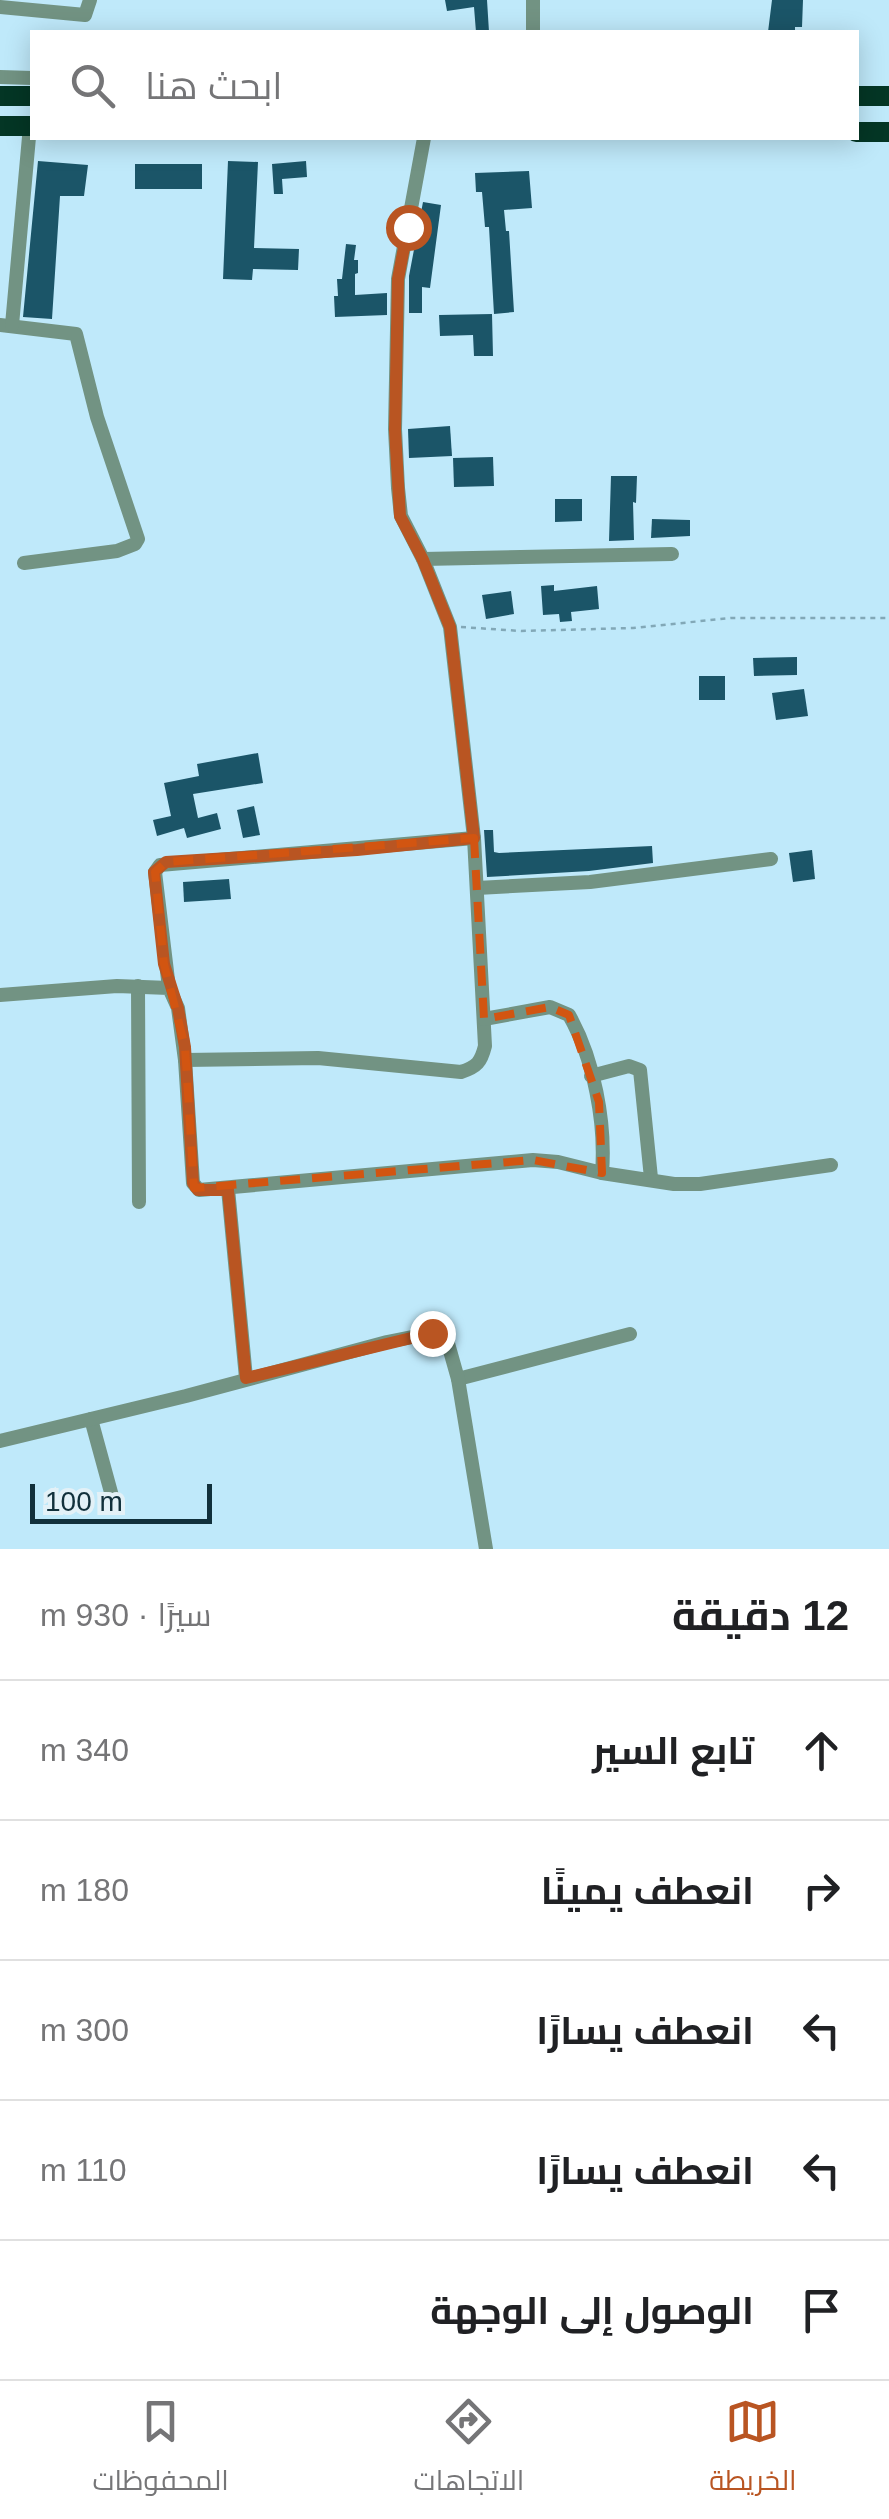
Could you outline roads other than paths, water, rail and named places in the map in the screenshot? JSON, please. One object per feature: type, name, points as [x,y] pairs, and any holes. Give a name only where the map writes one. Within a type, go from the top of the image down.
[{"type":"highway","points":[[0,96],[30,96]]},
{"type":"highway","points":[[859,96],[889,96]]},
{"type":"highway","points":[[0,126],[30,126]]},
{"type":"highway","points":[[859,132],[889,132]]},
{"type":"street","points":[[0,7],[86,15],[90,0]]},
{"type":"street","points":[[533,0],[533,30]]},
{"type":"street","points":[[0,77],[30,78]]},
{"type":"street","points":[[24,563],[117,550],[138,540],[97,417],[76,334],[6,325],[30,140]]},
{"type":"street","points":[[186,1060],[318,1058],[461,1072],[473,1068],[485,1046],[474,838],[450,627],[400,516],[395,430],[398,279],[424,140]]},
{"type":"street","points":[[423,560],[672,554]]},
{"type":"street","points":[[474,838],[160,864],[154,872],[169,988],[178,1008],[186,1060],[194,1188],[228,1190],[533,1160],[674,1184],[700,1184],[831,1165]]},
{"type":"street","points":[[476,888],[590,882],[770,859]]},
{"type":"street","points":[[0,996],[138,986],[169,988]]},
{"type":"street","points":[[138,986],[138,1202]]},
{"type":"street","points":[[484,1019],[550,1007],[570,1014],[591,1076],[602,1131],[602,1173]]},
{"type":"street","points":[[591,1076],[629,1066],[640,1070],[650,1178]]},
{"type":"street","points":[[228,1190],[246,1378]]},
{"type":"street","points":[[0,1441],[432,1333],[447,1340],[458,1378],[486,1549]]},
{"type":"street","points":[[458,1378],[630,1334]]},
{"type":"street","points":[[91,1419],[112,1496]]}]
